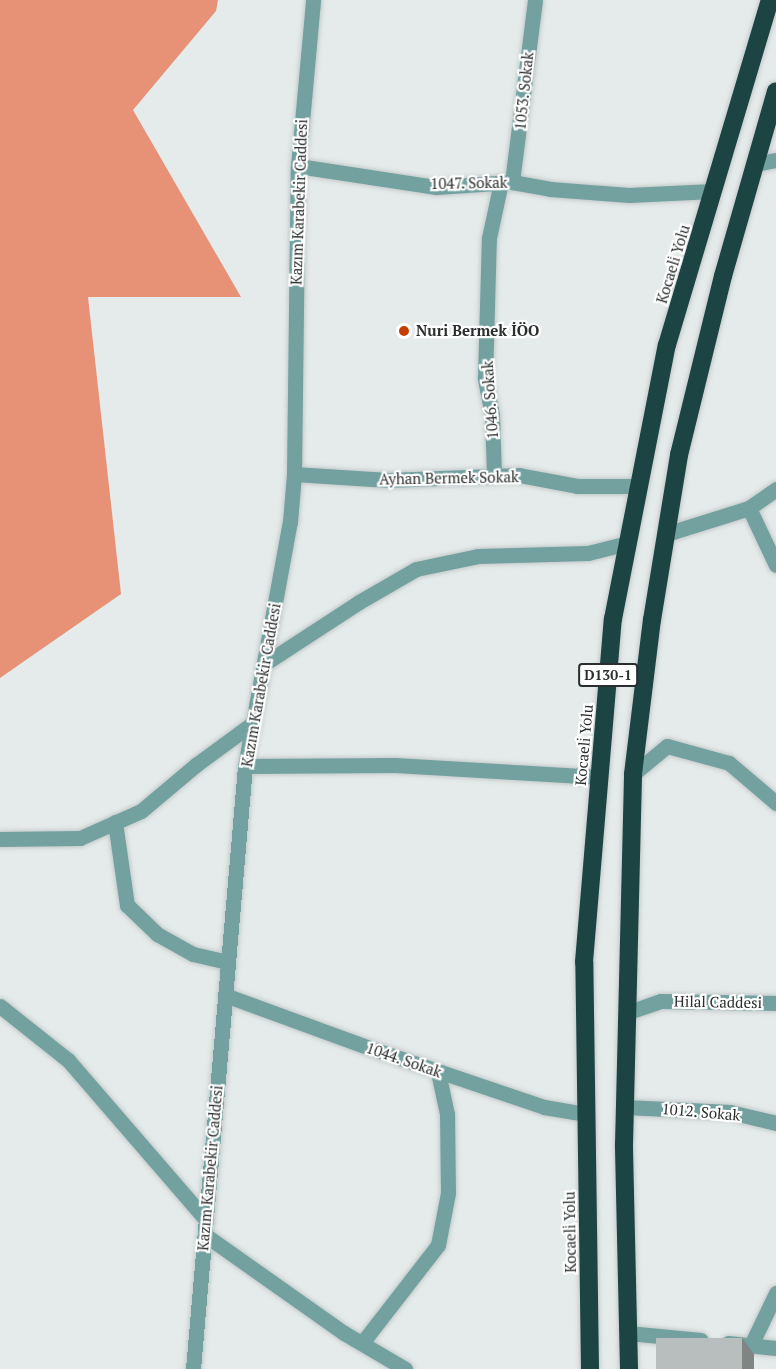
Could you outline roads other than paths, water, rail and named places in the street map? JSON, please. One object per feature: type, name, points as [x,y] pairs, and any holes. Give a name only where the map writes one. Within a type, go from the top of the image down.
[{"type":"highway","name":"Kocaeli̇ Yolu","points":[[590,1369],[584,962],[613,619],[667,345],[770,0]]},
{"type":"highway","name":"D130-1","points":[[629,1369],[625,1107],[633,774],[652,620],[680,454],[723,276],[776,91]]},
{"type":"street","name":"Kazım Karabekir Caddesi","points":[[193,1369],[246,766],[290,522],[294,474],[298,166],[313,0]]},
{"type":"street","name":"1053. Sokak","points":[[507,182],[535,0]]},
{"type":"street","points":[[755,164],[776,160]]},
{"type":"street","name":"1047. Sokak","points":[[298,166],[436,187],[507,182],[550,189],[629,195],[713,191]]},
{"type":"street","name":"1046. Sokak","points":[[494,475],[492,415],[485,378],[489,238],[507,182]]},
{"type":"street","name":"Ayhan Bermek Sokak","points":[[294,474],[388,480],[519,475],[577,486],[639,486]]},
{"type":"street","points":[[666,534],[749,508],[776,489]]},
{"type":"street","points":[[749,508],[776,565]]},
{"type":"street","points":[[264,664],[359,602],[416,569],[478,556],[588,553],[628,543]]},
{"type":"street","points":[[1,840],[80,837],[141,811],[197,764],[253,723]]},
{"type":"street","points":[[633,774],[667,746],[729,763],[776,803]]},
{"type":"street","points":[[246,766],[395,765],[599,777]]},
{"type":"street","points":[[115,822],[127,905],[157,934],[193,954],[228,962]]},
{"type":"street","name":"1044. Sokak","points":[[225,995],[438,1072],[544,1107],[586,1114]]},
{"type":"street","name":"Hilal Caddesi","points":[[626,1014],[661,1001],[776,1003]]},
{"type":"street","points":[[0,1006],[68,1060],[205,1227],[362,1343],[405,1369]]},
{"type":"street","points":[[362,1343],[438,1245],[448,1193],[447,1114],[438,1072]]},
{"type":"street","name":"1012. Sokak","points":[[625,1107],[730,1112],[776,1123]]},
{"type":"street","points":[[751,1345],[776,1293]]},
{"type":"street","points":[[628,1333],[776,1348]]},
{"type":"place","name":"Nuri Bermek İÖO","points":[[404,331]]}]
